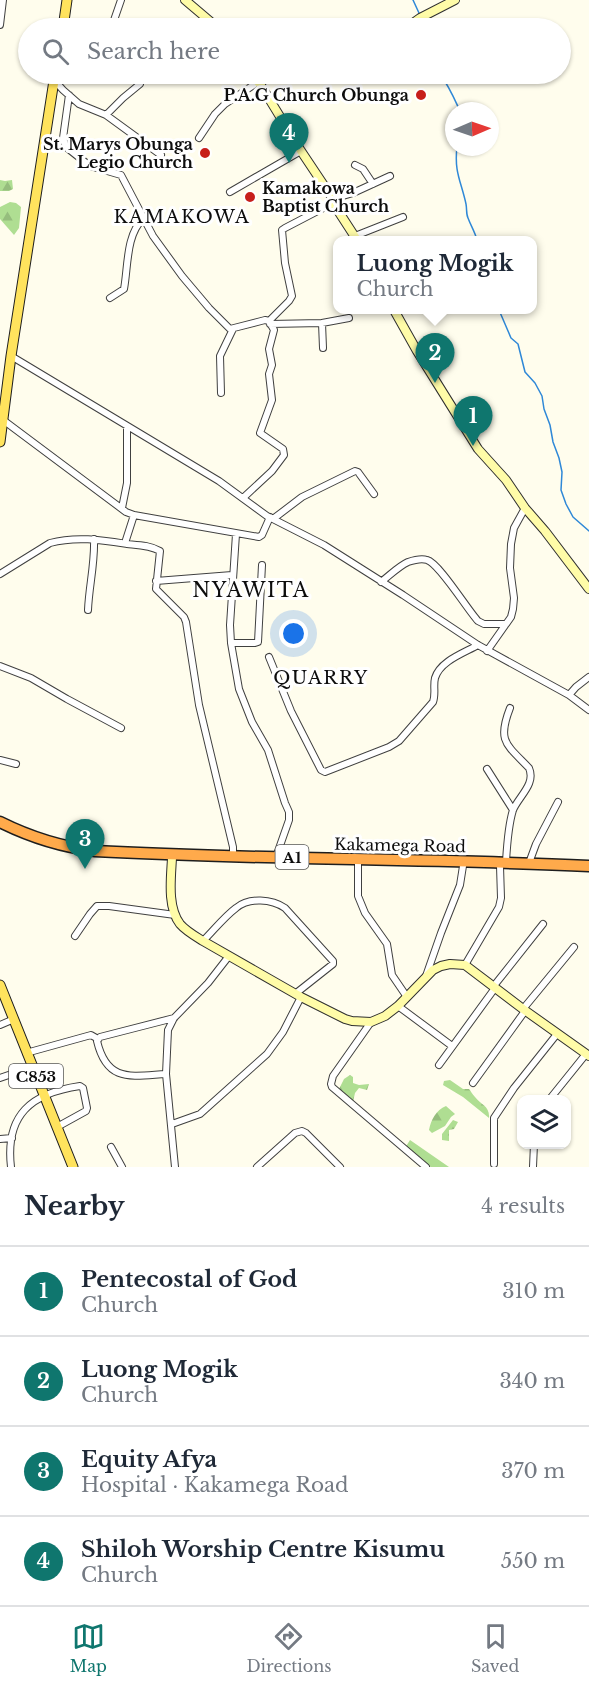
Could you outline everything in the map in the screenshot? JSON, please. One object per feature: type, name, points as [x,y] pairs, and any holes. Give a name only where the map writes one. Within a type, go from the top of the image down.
[{"type":"highway","name":"Kakamega Road","points":[[0,824],[64,846],[86,850],[589,868]]},
{"type":"highway","name":"Kakamega Road","points":[[0,824],[24,837],[64,849],[95,854],[463,866],[529,863],[589,868]]},
{"type":"main road","points":[[65,18],[68,0]]},
{"type":"main road","points":[[0,442],[54,84]]},
{"type":"main road","name":"C853","points":[[0,985],[73,1167]]},
{"type":"street","points":[[0,25],[3,0]]},
{"type":"street","points":[[115,18],[121,0]]},
{"type":"street","points":[[185,0],[206,18]]},
{"type":"street","points":[[420,18],[455,0]]},
{"type":"street","points":[[61,84],[80,104],[106,116],[161,155]]},
{"type":"street","points":[[106,116],[140,84]]},
{"type":"street","points":[[199,138],[215,114],[249,84]]},
{"type":"street","points":[[260,84],[355,236]]},
{"type":"street","points":[[69,95],[63,138],[65,145],[90,166],[121,175],[153,236],[182,276],[227,326],[233,328],[265,320],[322,323],[349,318]]},
{"type":"street","points":[[230,192],[301,151]]},
{"type":"street","points":[[355,165],[363,169],[373,184]]},
{"type":"street","points":[[269,322],[292,296],[285,263],[282,230],[333,201],[390,176]]},
{"type":"street","points":[[360,236],[403,217]]},
{"type":"street","points":[[110,298],[124,289],[133,237],[138,223],[143,219]]},
{"type":"street","points":[[397,314],[478,449],[506,480],[525,508],[589,589]]},
{"type":"street","points":[[243,498],[272,471],[284,455],[283,449],[260,433],[272,400],[268,374],[272,365],[269,349],[274,330],[269,322]]},
{"type":"street","points":[[322,323],[323,348]]},
{"type":"street","points":[[221,393],[220,356],[233,328]]},
{"type":"street","points":[[12,356],[219,481],[272,518],[316,540],[487,651],[569,695],[589,710]]},
{"type":"street","points":[[3,420],[134,515],[261,537],[272,518],[302,497],[355,471],[374,494]]},
{"type":"street","points":[[122,508],[127,483],[128,426]]},
{"type":"street","points":[[487,651],[511,617],[514,605],[510,582],[511,544],[514,528],[525,508]]},
{"type":"street","points":[[125,543],[134,515]]},
{"type":"street","points":[[236,534],[232,575],[231,643],[242,697],[252,722],[269,753],[290,812],[276,857]]},
{"type":"street","points":[[0,574],[50,543],[80,538],[125,543],[160,551],[156,589],[186,622],[200,705],[233,855]]},
{"type":"street","points":[[88,610],[93,565],[93,539]]},
{"type":"street","points":[[381,582],[406,563],[426,559],[433,562],[441,571],[478,621],[484,624],[506,624]]},
{"type":"street","points":[[231,643],[258,642],[262,565]]},
{"type":"street","points":[[156,581],[232,575]]},
{"type":"street","points":[[269,657],[291,711],[321,770],[325,772],[399,741],[433,702],[438,670],[478,645]]},
{"type":"street","points":[[0,666],[34,679],[121,728]]},
{"type":"street","points":[[569,695],[589,677]]},
{"type":"street","points":[[465,965],[499,907],[503,864],[513,810],[528,785],[531,773],[505,742],[504,724],[510,708]]},
{"type":"street","points":[[0,760],[16,764]]},
{"type":"street","points":[[487,769],[513,810]]},
{"type":"street","points":[[529,863],[536,844],[558,802]]},
{"type":"street","points":[[172,858],[171,900],[175,915],[187,931],[345,1020],[371,1022],[385,1016],[434,970],[450,964],[465,965],[588,1055],[553,1095]]},
{"type":"street","points":[[358,863],[358,896],[365,913],[387,944],[392,975],[407,997]]},
{"type":"street","points":[[425,979],[460,885],[463,866]]},
{"type":"street","points":[[172,1124],[200,1114],[267,1054],[283,1032],[298,995],[333,964],[333,960],[278,903],[261,901],[240,905],[203,941]]},
{"type":"street","points":[[75,936],[97,906],[175,915]]},
{"type":"street","points":[[439,1065],[494,987],[543,924]]},
{"type":"street","points":[[473,1083],[524,1010],[574,947]]},
{"type":"street","points":[[175,1167],[166,1074],[167,1034],[174,1018],[208,983],[229,956]]},
{"type":"street","points":[[398,1006],[452,1046]]},
{"type":"street","points":[[26,1053],[90,1035],[98,1039],[174,1018]]},
{"type":"street","points":[[0,1025],[14,1019]]},
{"type":"street","points":[[371,1022],[333,1076],[332,1087],[426,1167]]},
{"type":"street","points":[[494,1164],[494,1118],[514,1088],[557,1034]]},
{"type":"street","points":[[98,1039],[106,1062],[116,1072],[127,1076],[166,1074]]},
{"type":"street","points":[[0,1078],[32,1067]]},
{"type":"street","points":[[11,1167],[9,1151],[22,1112],[44,1095],[80,1086],[83,1088],[86,1111],[57,1127]]},
{"type":"street","points":[[256,1167],[295,1133],[302,1131],[340,1167]]},
{"type":"street","points":[[0,1139],[12,1138]]},
{"type":"street","points":[[111,1147],[122,1167]]},
{"type":"street","points":[[533,1167],[534,1149]]},
{"type":"green space","points":[[0,180],[12,180],[13,189],[0,191]]},
{"type":"green space","points":[[10,202],[21,207],[19,228],[14,235],[0,219],[0,207]]},
{"type":"green space","points":[[350,1075],[353,1077],[353,1083],[369,1084],[367,1090],[359,1088],[353,1102],[339,1089],[344,1079]]},
{"type":"green space","points":[[450,1080],[463,1089],[469,1089],[487,1108],[489,1118],[463,1097],[443,1085],[444,1081]]},
{"type":"green space","points":[[446,1106],[455,1114],[445,1126],[432,1133],[429,1130],[433,1119],[439,1110]]},
{"type":"green space","points":[[453,1120],[458,1122],[454,1129],[449,1130],[449,1141],[442,1140],[442,1134]]},
{"type":"green space","points":[[410,1140],[449,1167],[431,1167],[405,1148]]},
{"type":"waterway","points":[[413,0],[419,13]]},
{"type":"waterway","points":[[446,84],[456,102]]},
{"type":"waterway","points":[[456,156],[458,176],[467,216],[476,236]]},
{"type":"waterway","points":[[501,314],[511,338],[518,344],[525,372],[535,383],[542,396],[559,458],[562,472],[561,490],[566,504],[573,517],[589,531]]},
{"type":"place","name":"P.A.G Church Obunga","points":[[421,95]]},
{"type":"place","name":"St. Marys Obunga Legio Church","points":[[205,153]]},
{"type":"place","name":"Shiloh Worship Centre Kisumu","points":[[289,163]]},
{"type":"place","name":"Kamakowa Baptist Church","points":[[250,197]]},
{"type":"place","name":"Luong Mogik","points":[[435,383]]},
{"type":"place","name":"Pentecostal of God","points":[[473,446]]},
{"type":"place","name":"Equity Afya","points":[[85,869]]},
{"type":"district","name":"KAMAKOWA","points":[[182,217]]},
{"type":"district","name":"NYAWITA","points":[[251,590]]},
{"type":"district","name":"QUARRY","points":[[321,678]]}]
